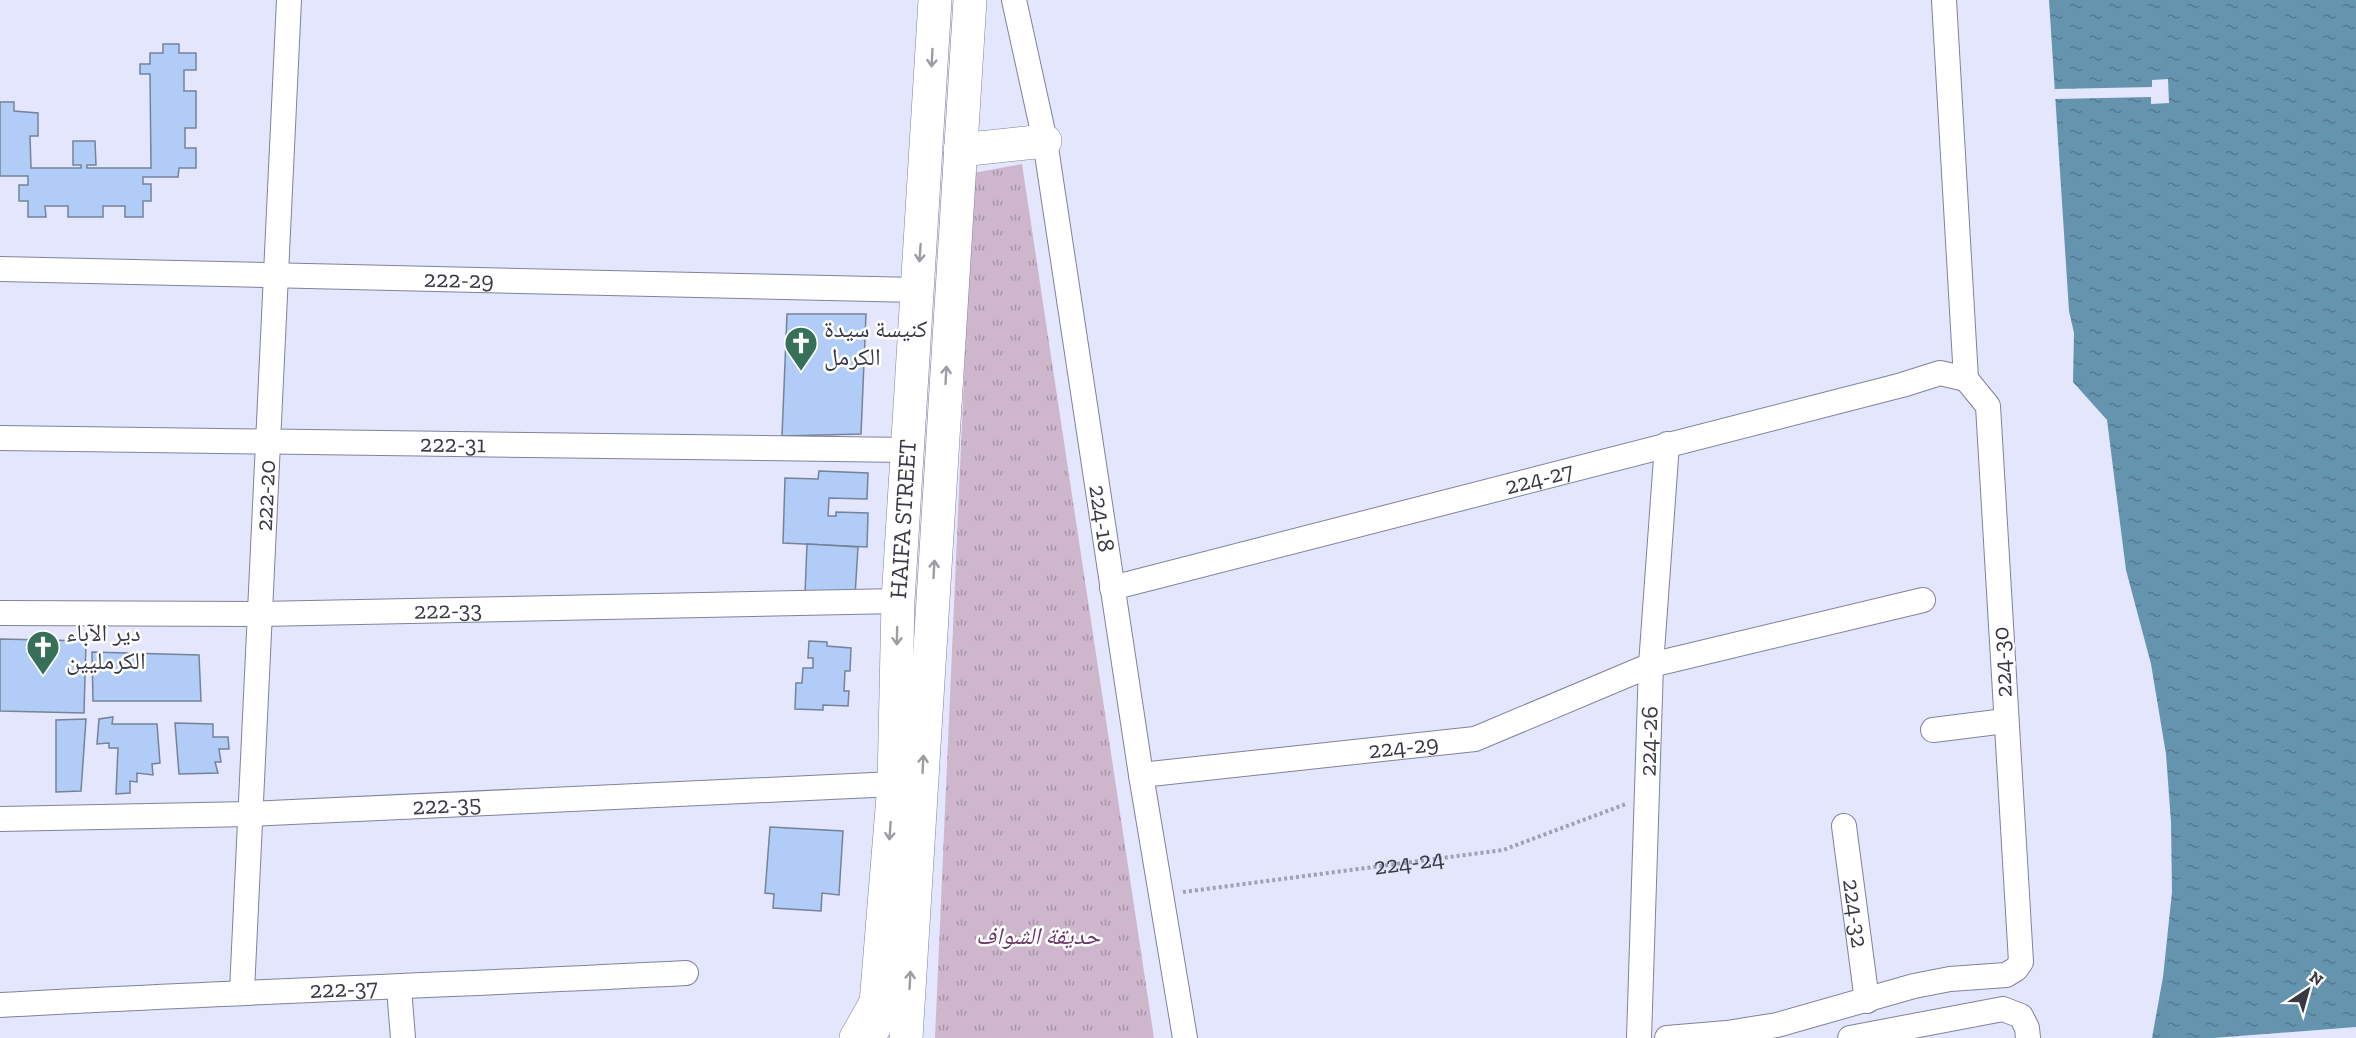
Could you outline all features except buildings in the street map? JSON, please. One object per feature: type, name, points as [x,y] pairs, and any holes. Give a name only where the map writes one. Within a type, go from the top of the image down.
[{"type":"main road","name":"HAIFA STREET","points":[[873,1038],[894,784],[898,601],[935,0]]},
{"type":"main road","name":"HAIFA STREET","points":[[906,1038],[970,0]]},
{"type":"main road","points":[[960,150],[1044,141]]},
{"type":"main road","points":[[856,1038],[877,1001]]},
{"type":"street","name":"222-20","points":[[242,991],[289,0]]},
{"type":"street","name":"224-18","points":[[1014,0],[1044,141],[1141,775],[1185,1038]]},
{"type":"street","points":[[1944,0],[1966,379]]},
{"type":"street","name":"222-29","points":[[0,269],[917,290]]},
{"type":"street","name":"224-27","points":[[1112,588],[1902,385],[1940,373],[1966,379]]},
{"type":"street","name":"224-30","points":[[1867,1001],[1941,981],[2006,975],[2016,969],[2022,953],[2005,722],[1988,406],[1966,379]]},
{"type":"street","name":"222-31","points":[[0,438],[268,444],[907,450]]},
{"type":"street","name":"224-26","points":[[1639,1038],[1651,665],[1667,444]]},
{"type":"street","name":"224-29","points":[[1141,775],[1475,739],[1651,665],[1923,600]]},
{"type":"street","name":"222-33","points":[[0,613],[260,614],[898,601]]},
{"type":"street","points":[[1933,730],[2005,722]]},
{"type":"street","name":"222-35","points":[[0,819],[250,814],[894,784]]},
{"type":"street","name":"224-32","points":[[1844,826],[1867,1001]]},
{"type":"street","name":"222-37","points":[[0,1005],[242,991],[399,988],[686,973]]},
{"type":"street","points":[[399,988],[403,1038]]},
{"type":"street","points":[[1667,1038],[1777,1026],[1867,1001]]},
{"type":"street","points":[[1862,1037],[2003,1009],[2021,1016],[2027,1028],[2028,1038]]},
{"type":"path","name":"224-24","points":[[1161,895],[1503,850],[1648,797]]},
{"type":"green space","name":"حديقة الشواف","points":[[1022,164],[1154,1038],[935,1038],[973,173]]},
{"type":"water","points":[[2049,0],[2356,0],[2356,1038],[2152,1038],[2163,977],[2172,892],[2171,822],[2166,754],[2151,664],[2126,570],[2107,420],[2073,382],[2074,333],[2069,311]]},
{"type":"pier","points":[[2168,79],[2169,103],[2151,104],[2151,97],[2055,99],[2055,89],[2152,87],[2152,80]]},
{"type":"pier","points":[[2356,1027],[2356,1038],[2213,1038]]},
{"type":"place","name":"كنيسة سيدة الكرمل","points":[[801,372]]},
{"type":"place","name":"دير الآباء الكرمليين","points":[[43,676]]}]
